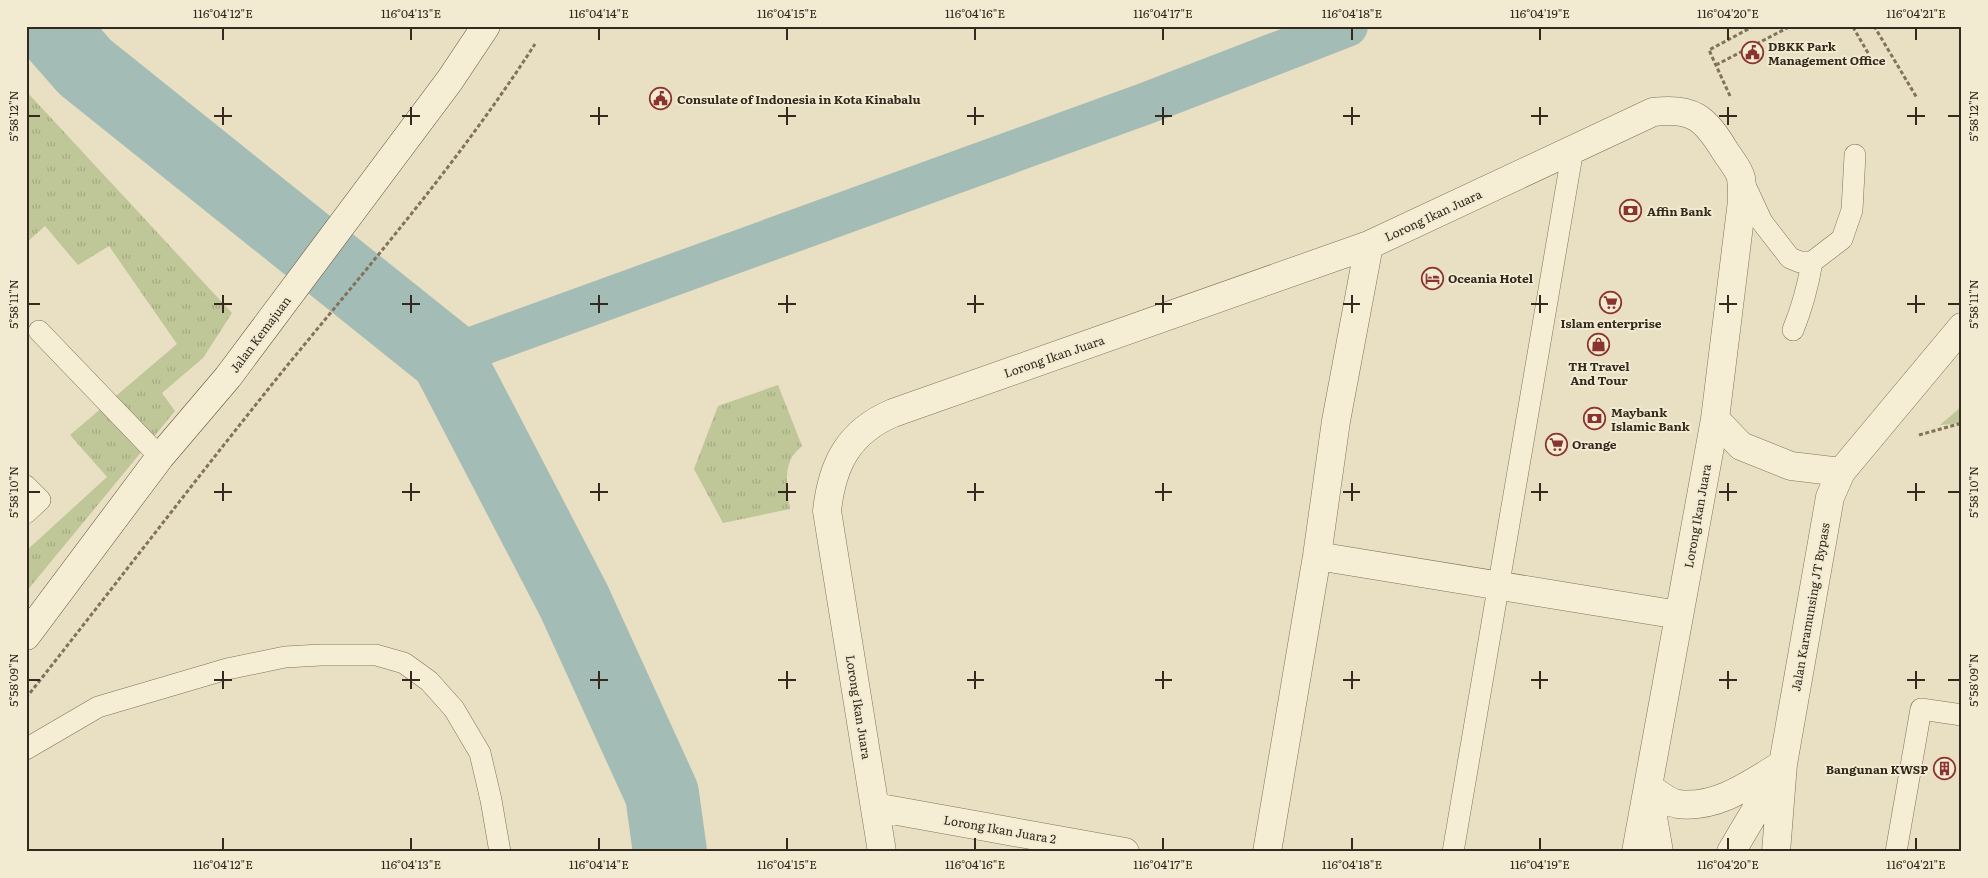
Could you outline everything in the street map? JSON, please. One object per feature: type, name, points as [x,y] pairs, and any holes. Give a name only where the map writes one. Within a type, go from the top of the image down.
[{"type":"street","name":"Jalan Kemajuan","points":[[26,636],[160,457],[228,377],[418,124],[486,26]]},
{"type":"street","name":"Lorong Ikan Juara","points":[[882,852],[827,511],[830,486],[849,444],[858,433],[880,418],[893,413],[1369,245],[1652,112],[1669,110],[1685,112],[1699,118],[1712,129],[1741,176],[1742,201],[1715,419],[1636,852]]},
{"type":"street","points":[[1267,852],[1317,556],[1336,421],[1369,245]]},
{"type":"street","name":"Jalan Karamunsing JT Bypass","points":[[1776,852],[1783,764],[1830,497],[1847,464],[1962,327]]},
{"type":"street","name":"Jalan Karamunsing JT Bypass","points":[[1847,464],[1962,359]]},
{"type":"street","points":[[1715,419],[1741,446],[1791,466],[1847,464]]},
{"type":"street","points":[[1317,556],[1679,615]]},
{"type":"street","points":[[1648,787],[1677,804],[1702,803],[1730,795],[1783,764]]},
{"type":"street","name":"Jalan Karamunsing JT Bypass","points":[[1731,852],[1783,764]]},
{"type":"street","points":[[1648,787],[1659,852]]},
{"type":"street","name":"Lorong Ikan Juara 2","points":[[875,807],[1125,852]]},
{"type":"lane","points":[[1453,852],[1573,149]]},
{"type":"lane","points":[[1741,176],[1762,222],[1790,258],[1800,262],[1812,262],[1842,239],[1852,210],[1855,155]]},
{"type":"lane","points":[[1793,330],[1808,287],[1812,262]]},
{"type":"lane","points":[[39,331],[160,457]]},
{"type":"lane","points":[[26,486],[40,500],[26,513]]},
{"type":"lane","points":[[26,749],[98,707],[227,669],[285,657],[376,655],[404,663],[429,681],[454,709],[480,753],[500,852]]},
{"type":"lane","points":[[1896,852],[1921,709],[1962,715]]},
{"type":"path","points":[[1730,96],[1709,50],[1754,26]]},
{"type":"path","points":[[1716,65],[1791,26]]},
{"type":"path","points":[[1853,26],[1868,53]]},
{"type":"path","points":[[1874,26],[1917,98]]},
{"type":"path","points":[[26,698],[259,401],[458,155],[503,94],[535,44]]},
{"type":"path","points":[[1918,435],[1962,423]]},
{"type":"green space","points":[[26,91],[232,313],[203,358],[162,393],[175,411],[26,592],[26,551],[107,477],[70,435],[177,344],[109,246],[78,265],[45,226],[26,243]]},
{"type":"green space","points":[[778,385],[802,446],[792,457],[787,471],[790,509],[723,523],[694,469],[718,406]]},
{"type":"green space","points":[[1962,406],[1962,423],[1940,425]]},
{"type":"waterway","points":[[49,26],[85,67],[447,357],[574,601],[662,794],[670,852]]},
{"type":"waterway","points":[[447,357],[1147,103],[1347,26]]},
{"type":"place","name":"DBKK Park Management Office","points":[[1752,53]]},
{"type":"place","name":"Consulate of Indonesia in Kota Kinabalu","points":[[661,99]]},
{"type":"place","name":"Affin Bank","points":[[1631,211]]},
{"type":"place","name":"Oceania Hotel","points":[[1432,278]]},
{"type":"place","name":"Islam enterprise","points":[[1611,302]]},
{"type":"place","name":"TH Travel And Tour","points":[[1599,345]]},
{"type":"place","name":"Maybank Islamic Bank","points":[[1595,419]]},
{"type":"place","name":"Orange","points":[[1556,444]]},
{"type":"place","name":"Bangunan KWSP","points":[[1944,769]]}]
